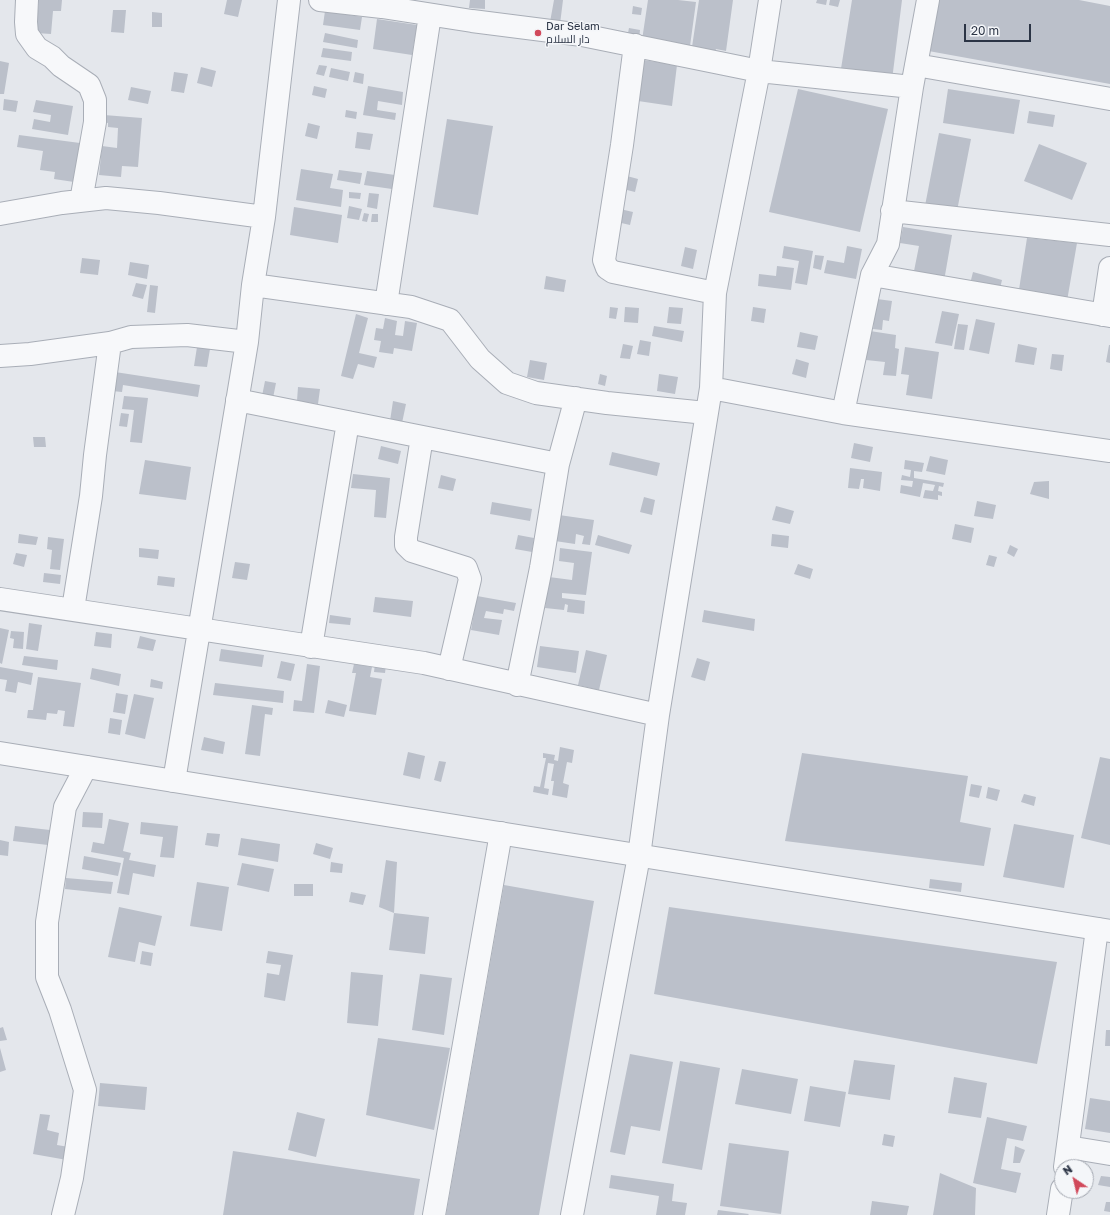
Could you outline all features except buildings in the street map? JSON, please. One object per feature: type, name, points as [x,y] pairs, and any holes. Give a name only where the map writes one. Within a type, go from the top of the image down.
[{"type":"street","points":[[27,0],[27,34],[37,48],[52,57],[61,66],[89,85],[95,100],[95,122],[81,201]]},
{"type":"street","points":[[174,782],[246,342],[253,285],[264,218],[288,0]]},
{"type":"street","points":[[320,0],[382,7],[430,15],[582,35],[759,71],[914,76],[1110,99]]},
{"type":"street","points":[[572,1215],[638,856],[658,715],[711,388],[715,293],[759,71],[770,0]]},
{"type":"street","points":[[843,413],[872,275],[888,244],[914,76],[928,0]]},
{"type":"street","points":[[386,304],[430,15]]},
{"type":"street","points":[[635,45],[622,145],[604,260],[607,268],[613,272],[715,293]]},
{"type":"street","points":[[0,214],[106,198],[159,203],[264,218]]},
{"type":"street","points":[[892,211],[1110,235]]},
{"type":"street","points":[[872,275],[1106,315],[1110,268]]},
{"type":"street","points":[[253,285],[411,307],[450,320],[480,358],[507,383],[536,393],[706,414]]},
{"type":"street","points":[[0,356],[30,354],[110,343],[131,337],[187,334],[246,342]]},
{"type":"street","points":[[73,609],[91,496],[110,343]]},
{"type":"street","points":[[711,388],[843,413],[1110,451]]},
{"type":"street","points":[[517,684],[541,568],[558,464],[576,398]]},
{"type":"street","points":[[237,400],[558,464]]},
{"type":"street","points":[[311,647],[348,422]]},
{"type":"street","points":[[422,437],[406,545],[412,551],[466,568],[470,579],[449,669]]},
{"type":"street","points":[[0,599],[424,663],[658,715]]},
{"type":"street","points":[[0,754],[1104,930],[1066,1157],[1110,1154]]},
{"type":"street","points":[[63,1215],[72,1178],[85,1090],[60,1010],[47,977],[47,922],[65,807],[86,767]]},
{"type":"street","points":[[434,1215],[501,834]]},
{"type":"street","points":[[1058,1215],[1060,1199]]},
{"type":"place","name":"Dar Selam دار السلام","points":[[538,33]]}]
